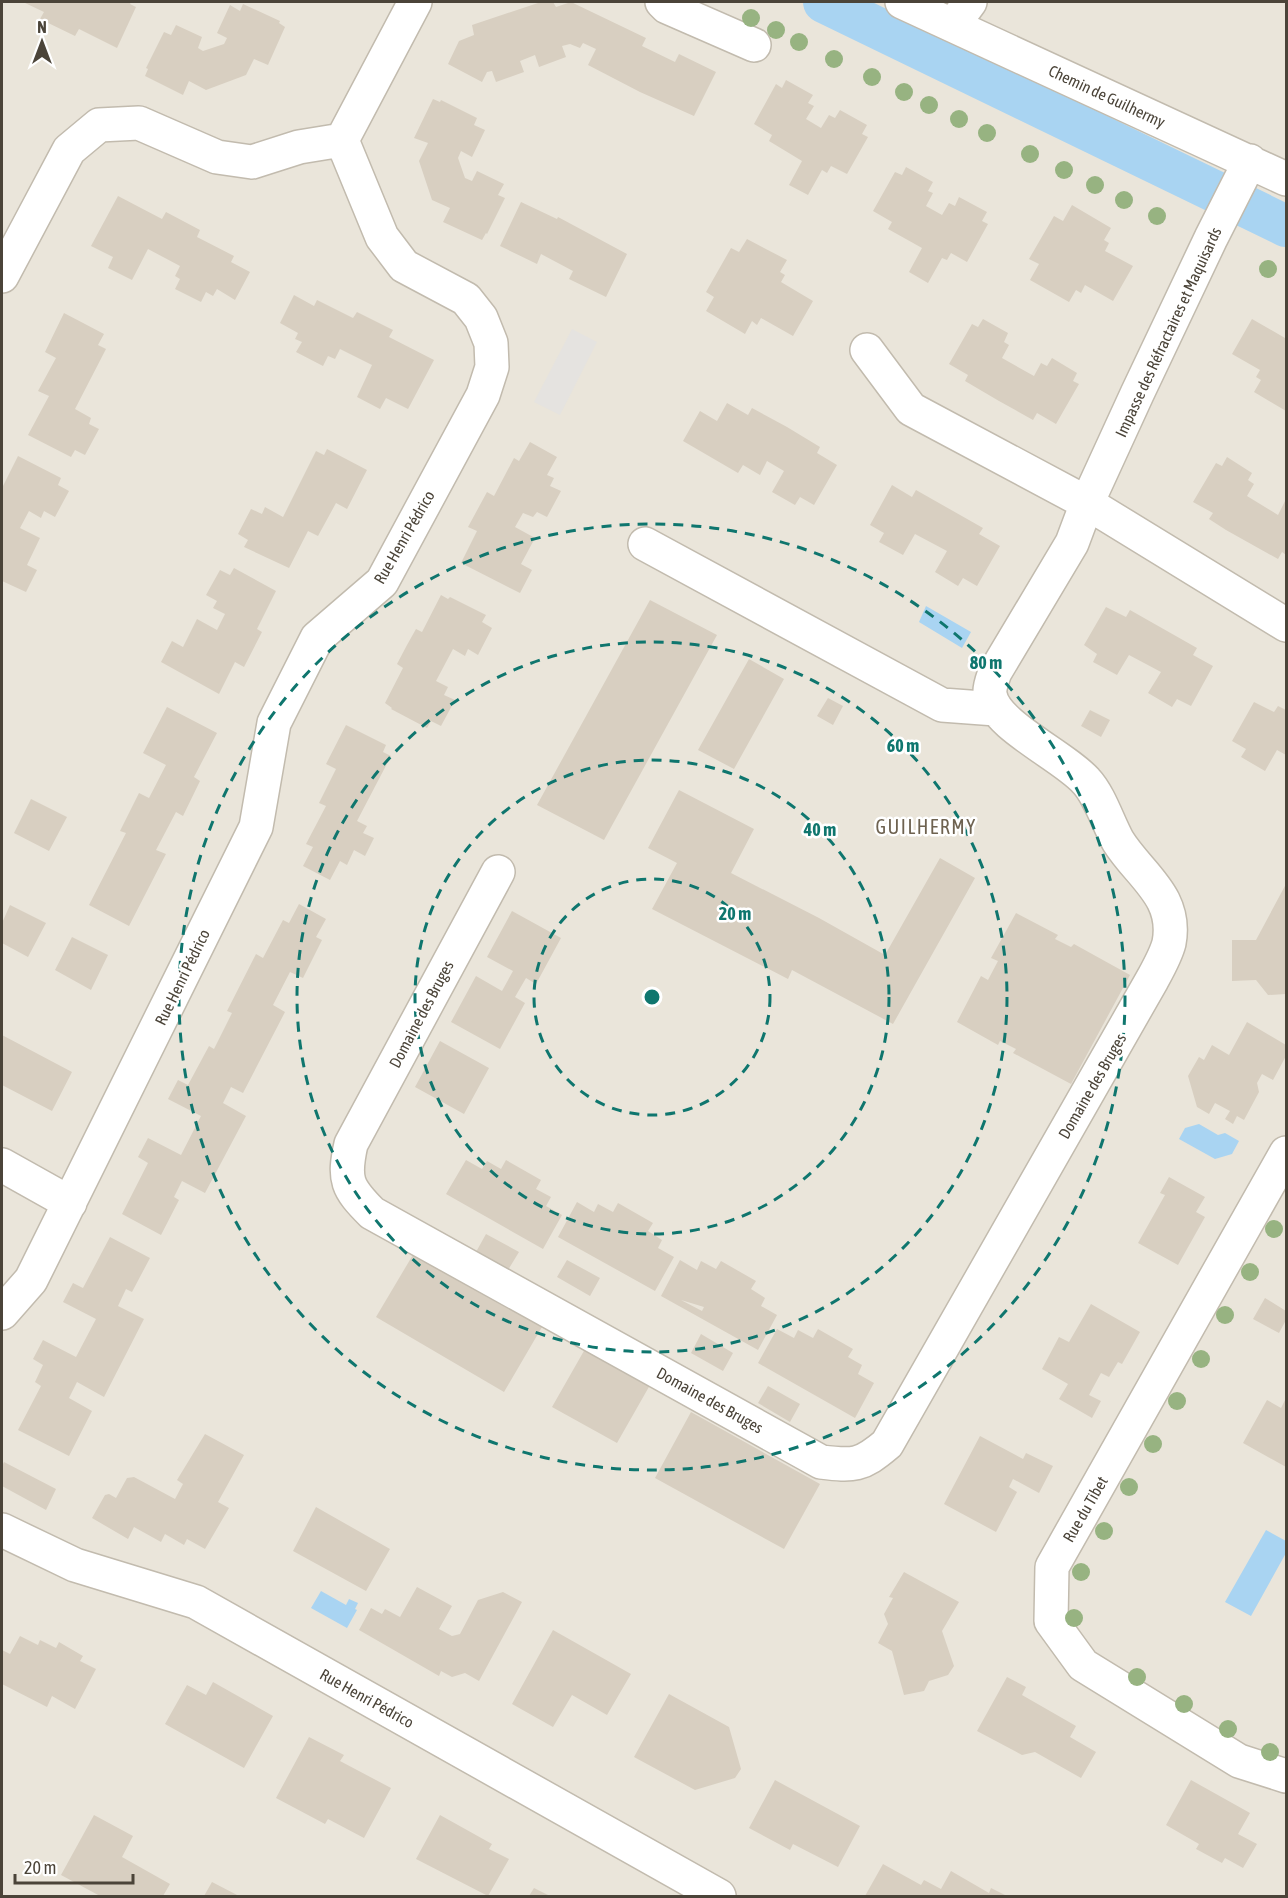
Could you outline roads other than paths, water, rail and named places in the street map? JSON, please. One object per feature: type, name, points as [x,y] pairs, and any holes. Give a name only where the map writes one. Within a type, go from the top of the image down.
[{"type":"street","points":[[2,276],[69,150],[99,125],[139,123],[219,158],[252,162],[299,147],[342,140],[415,2]]},
{"type":"street","points":[[662,2],[667,8],[754,45]]},
{"type":"street","name":"Chemin de Guilhermy","points":[[902,2],[962,13],[1237,187],[1287,179]]},
{"type":"street","name":"Rue Henri Pédrico","points":[[2,1313],[31,1280],[256,827],[274,723],[306,659],[317,638],[382,582],[483,395],[492,367],[491,343],[481,318],[465,299],[404,266],[382,237],[342,140]]},
{"type":"street","name":"Impasse des Réfractaires et Maquisards","points":[[996,709],[990,693],[995,672],[1072,543],[1087,503],[1206,248],[1237,187]]},
{"type":"street","points":[[867,350],[911,409],[1087,503],[1287,625]]},
{"type":"street","points":[[645,544],[942,705],[996,709]]},
{"type":"street","name":"Domaine des Bruges","points":[[498,872],[351,1144],[346,1164],[350,1189],[372,1213],[821,1462],[850,1465],[870,1459],[887,1444],[1152,980],[1169,944],[1170,920],[1161,894],[1119,842],[1088,782],[1066,762],[1007,722],[996,709]]},
{"type":"street","name":"Rue du Tibet","points":[[1287,1153],[1052,1567],[1051,1622],[1083,1665],[1239,1761],[1287,1776]]},
{"type":"street","points":[[2,1165],[69,1203]]},
{"type":"street","name":"Rue Henri Pédrico","points":[[2,1530],[75,1565],[196,1602],[719,1896]]},
{"type":"water","points":[[926,606],[971,632],[962,648],[919,622]]},
{"type":"water","points":[[1199,1124],[1218,1135],[1225,1133],[1239,1141],[1232,1154],[1215,1159],[1179,1139],[1185,1128]]},
{"type":"water","points":[[1266,1530],[1286,1541],[1286,1553],[1251,1616],[1225,1602]]},
{"type":"water","points":[[321,1591],[346,1605],[349,1599],[358,1603],[355,1609],[357,1610],[347,1628],[311,1608]]},
{"type":"waterway","points":[[824,2],[1286,226]]},
{"type":"district","name":"GUILHERMY","points":[[926,827]]}]
